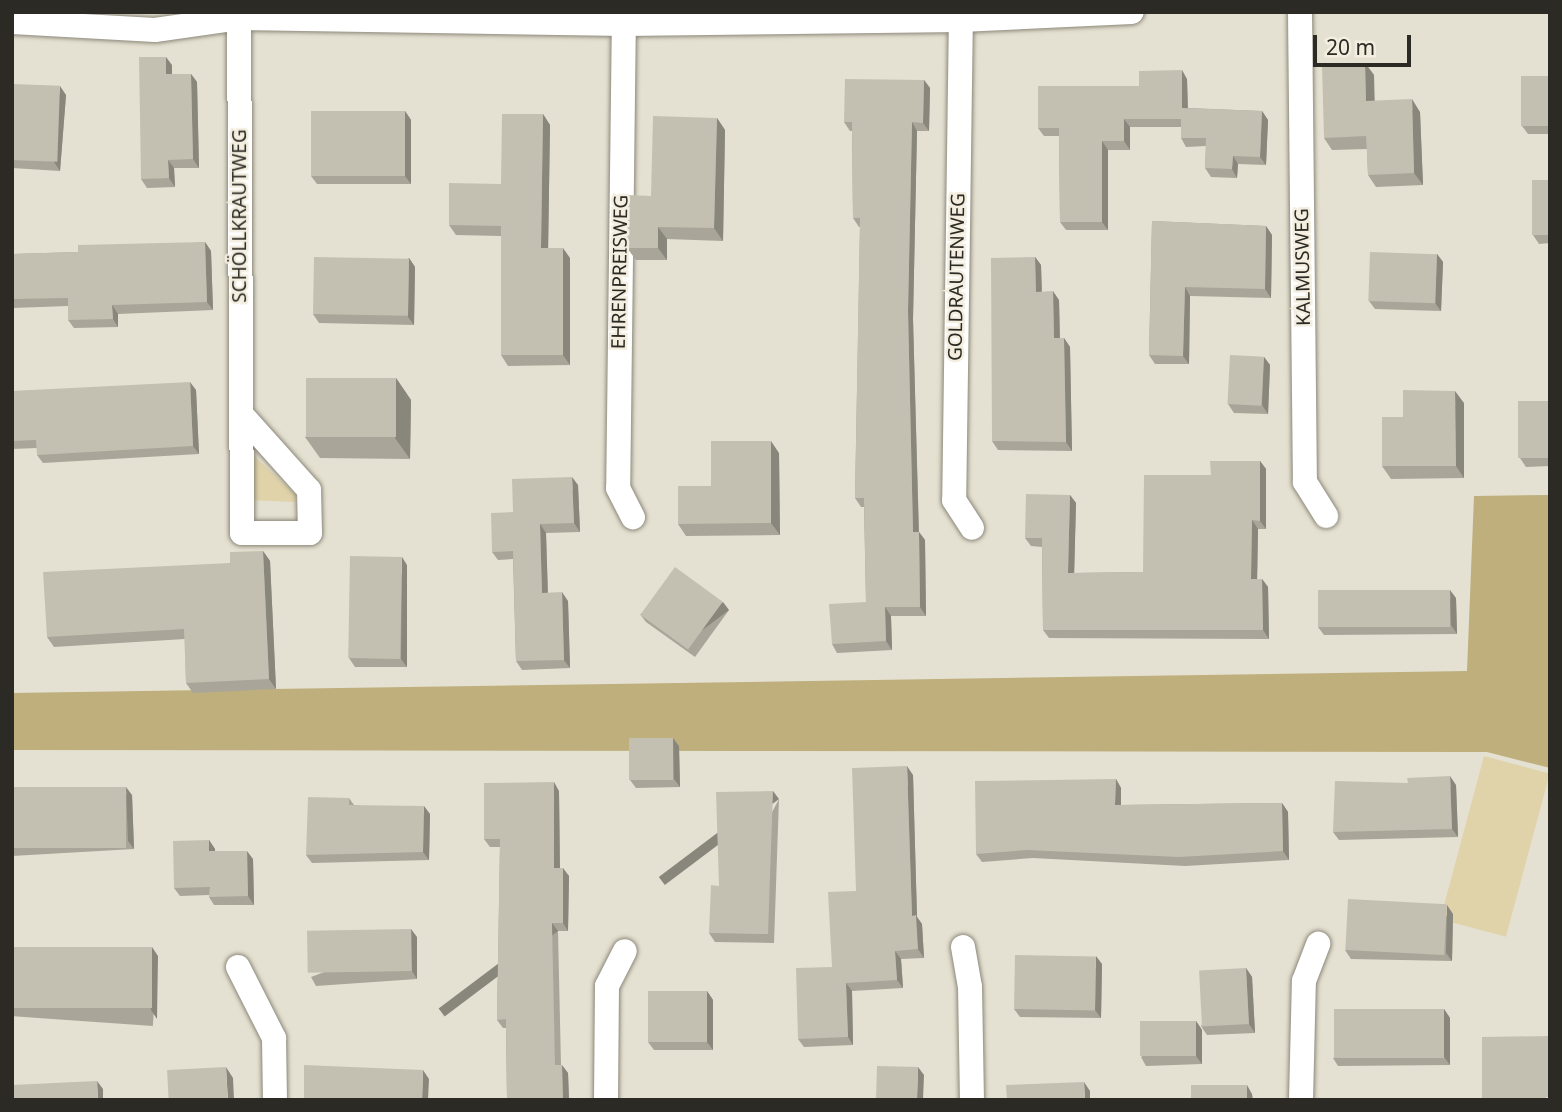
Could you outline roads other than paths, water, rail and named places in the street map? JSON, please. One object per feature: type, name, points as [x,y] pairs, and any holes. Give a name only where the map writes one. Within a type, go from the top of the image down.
[{"type":"street","points":[[12,22],[155,30],[239,15],[624,18],[1132,12]]},
{"type":"street","name":"KALMUSWEG","points":[[1300,12],[1306,482],[1326,516]]},
{"type":"street","name":"SCHÖLLKRAUTWEG","points":[[239,15],[242,533],[310,533],[309,490],[242,415]]},
{"type":"street","name":"GOLDRAUTENWEG","points":[[961,16],[954,500],[972,528]]},
{"type":"street","name":"EHRENPREISWEG","points":[[624,18],[618,488],[632,517]]},
{"type":"street","points":[[1301,1100],[1304,981],[1318,944]]},
{"type":"street","points":[[962,947],[970,987],[972,1100]]},
{"type":"street","points":[[606,1100],[607,986],[625,951]]},
{"type":"street","points":[[238,967],[274,1038],[275,1100]]}]
